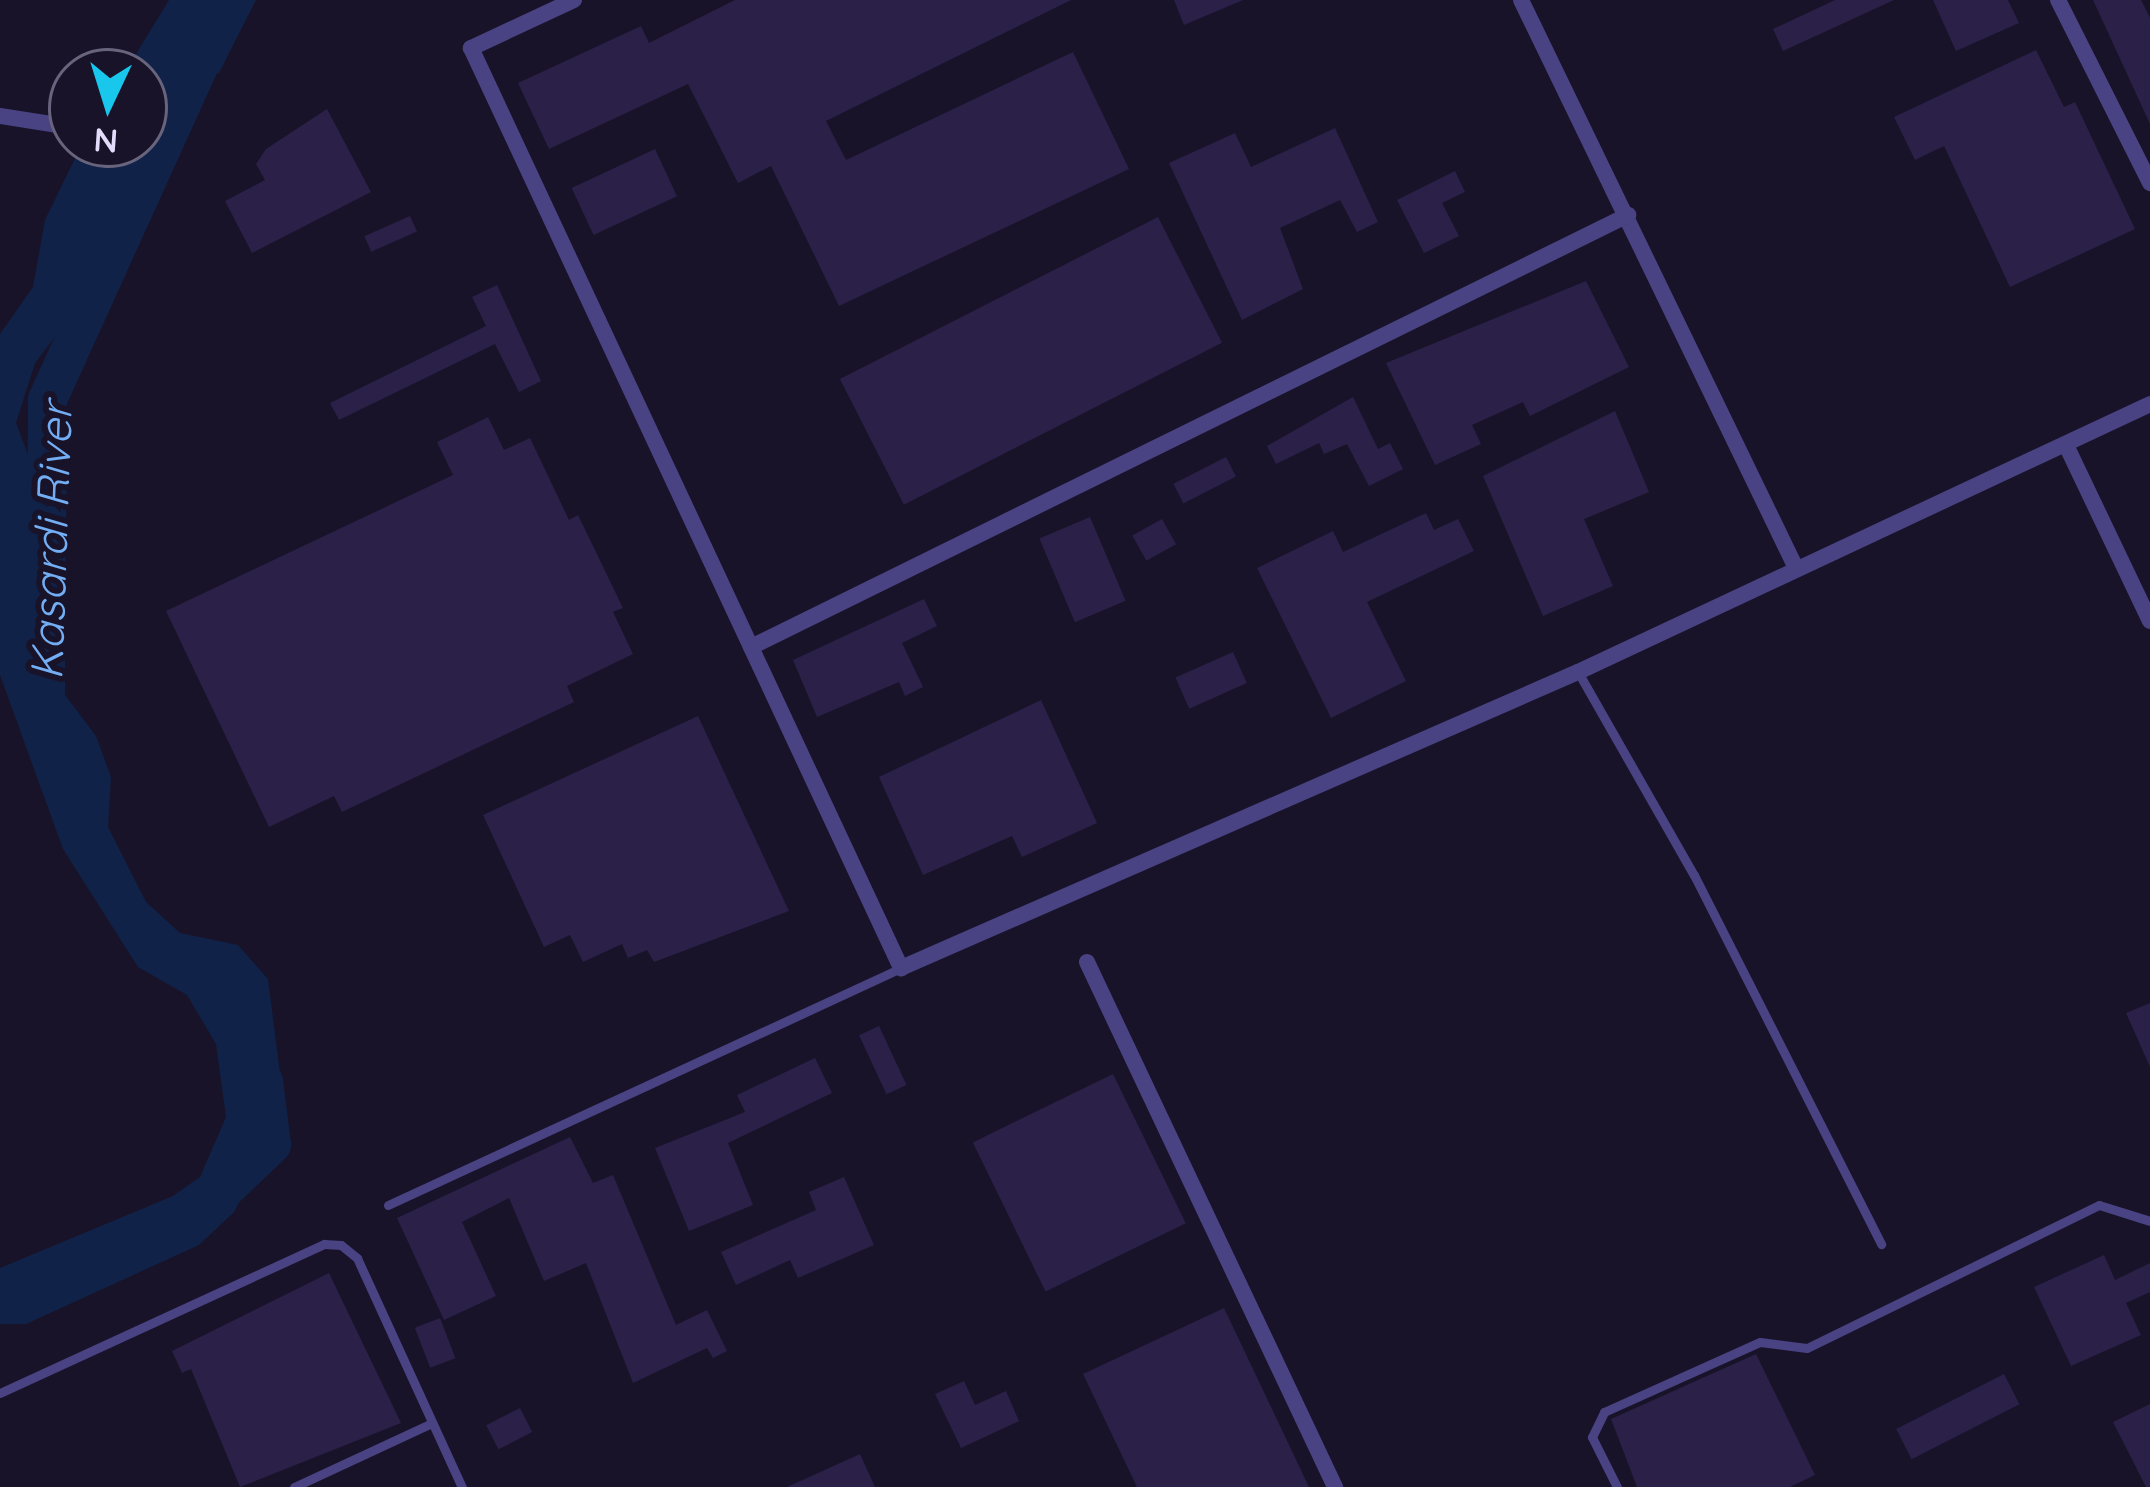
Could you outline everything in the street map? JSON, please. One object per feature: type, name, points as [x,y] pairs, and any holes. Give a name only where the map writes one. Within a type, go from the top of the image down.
[{"type":"street","points":[[574,0],[471,48],[901,968],[1578,672],[1795,566],[2150,404]]},
{"type":"street","points":[[1521,0],[1795,566]]},
{"type":"street","points":[[2058,0],[2150,183]]},
{"type":"street","points":[[0,116],[48,124]]},
{"type":"street","points":[[751,647],[1628,215]]},
{"type":"street","points":[[2066,445],[2150,621]]},
{"type":"street","points":[[1088,962],[1335,1487]]},
{"type":"lane","points":[[1578,672],[1694,875],[1881,1244]]},
{"type":"lane","points":[[388,1205],[901,968]]},
{"type":"lane","points":[[1617,1487],[1592,1437],[1604,1412],[1760,1342],[1807,1348],[2099,1204],[2150,1221]]},
{"type":"lane","points":[[0,1393],[324,1244],[341,1245],[357,1258],[462,1487]]},
{"type":"lane","points":[[294,1487],[432,1423]]},
{"type":"water","points":[[169,0],[256,0],[219,73],[185,88],[168,111],[168,48],[140,48]]},
{"type":"water","points":[[70,168],[135,168],[87,295],[35,363],[16,423],[47,505],[53,574],[42,620],[53,679],[96,736],[111,777],[108,827],[146,902],[180,933],[238,945],[268,979],[282,1089],[259,1166],[234,1212],[199,1245],[26,1324],[0,1324],[0,1268],[173,1196],[200,1177],[226,1117],[216,1044],[187,995],[138,967],[63,849],[0,675],[0,334],[33,287],[45,220]]},
{"type":"building","points":[[735,0],[1071,0],[826,121],[846,160],[1073,52],[1129,169],[839,306],[771,166],[738,183],[688,84],[549,149],[518,83],[641,26],[649,43]]},
{"type":"building","points":[[1174,0],[1243,0],[1184,25]]},
{"type":"building","points":[[1835,0],[1894,0],[1783,51],[1773,29]]},
{"type":"building","points":[[1933,0],[2008,0],[2019,23],[1956,51]]},
{"type":"building","points":[[2093,0],[2141,0],[2150,18],[2150,124]]},
{"type":"building","points":[[2036,50],[2064,107],[2075,102],[2135,229],[2010,287],[1944,146],[1915,160],[1894,117]]},
{"type":"building","points":[[327,109],[371,192],[252,253],[225,201],[265,180],[256,164],[266,149]]},
{"type":"building","points":[[1335,128],[1378,222],[1357,232],[1340,200],[1280,228],[1303,289],[1242,320],[1169,163],[1235,133],[1251,167]]},
{"type":"building","points":[[655,149],[677,196],[594,235],[572,188]]},
{"type":"building","points":[[1455,171],[1465,192],[1442,203],[1459,236],[1424,253],[1397,200]]},
{"type":"building","points":[[410,216],[417,232],[371,252],[364,236]]},
{"type":"building","points":[[1158,217],[1222,343],[904,505],[840,379]]},
{"type":"building","points":[[1586,281],[1629,367],[1530,416],[1523,402],[1472,425],[1481,444],[1435,465],[1386,363]]},
{"type":"building","points":[[497,285],[541,381],[519,392],[495,344],[339,420],[330,403],[486,326],[472,297]]},
{"type":"building","points":[[1353,397],[1378,449],[1390,443],[1403,469],[1369,486],[1347,444],[1324,454],[1319,443],[1276,464],[1267,446]]},
{"type":"building","points":[[1615,411],[1649,492],[1584,519],[1613,586],[1543,616],[1483,476]]},
{"type":"building","points":[[488,417],[504,450],[530,438],[569,520],[578,515],[623,608],[613,612],[633,654],[567,686],[574,702],[342,812],[334,796],[269,827],[166,611],[453,475],[437,442]]},
{"type":"building","points":[[1226,457],[1236,477],[1183,503],[1173,484]]},
{"type":"building","points":[[1426,513],[1434,530],[1458,519],[1474,551],[1367,602],[1406,681],[1331,718],[1257,568],[1333,531],[1343,552]]},
{"type":"building","points":[[1090,517],[1126,601],[1075,622],[1039,538]]},
{"type":"building","points":[[1162,519],[1176,544],[1146,561],[1132,535]]},
{"type":"building","points":[[924,599],[937,626],[902,643],[923,687],[905,696],[899,682],[817,717],[793,660]]},
{"type":"building","points":[[1233,652],[1247,683],[1189,709],[1175,678]]},
{"type":"building","points":[[1041,700],[1097,823],[1022,857],[1012,836],[923,875],[879,777]]},
{"type":"building","points":[[698,716],[789,911],[654,962],[647,950],[628,958],[622,944],[583,962],[570,935],[544,947],[483,815]]},
{"type":"building","points":[[2150,1003],[2150,1067],[2126,1013]]},
{"type":"building","points":[[879,1026],[906,1085],[887,1094],[859,1035]]},
{"type":"building","points":[[815,1058],[832,1093],[728,1143],[753,1205],[689,1231],[655,1148],[745,1112],[737,1095]]},
{"type":"building","points":[[1113,1074],[1186,1223],[1046,1292],[973,1142]]},
{"type":"building","points":[[570,1137],[593,1183],[613,1175],[676,1325],[707,1310],[727,1351],[713,1358],[707,1348],[633,1383],[586,1263],[544,1281],[509,1198],[462,1222],[496,1296],[444,1320],[397,1218]]},
{"type":"building","points":[[844,1177],[874,1245],[798,1278],[790,1260],[736,1285],[721,1252],[816,1210],[809,1192]]},
{"type":"building","points":[[2104,1255],[2115,1280],[2150,1263],[2150,1292],[2126,1303],[2141,1335],[2071,1366],[2034,1287]]},
{"type":"building","points":[[329,1273],[401,1423],[240,1487],[191,1369],[182,1373],[172,1351]]},
{"type":"building","points":[[1224,1308],[1309,1487],[1137,1487],[1083,1374]]},
{"type":"building","points":[[440,1318],[455,1358],[430,1368],[415,1328]]},
{"type":"building","points":[[1756,1354],[1815,1475],[1790,1487],[1637,1487],[1611,1419]]},
{"type":"building","points":[[2004,1374],[2019,1404],[1912,1459],[1896,1429]]},
{"type":"building","points":[[964,1381],[975,1405],[1006,1391],[1019,1421],[961,1448],[935,1394]]},
{"type":"building","points":[[2150,1404],[2150,1487],[2146,1487],[2113,1422]]},
{"type":"building","points":[[520,1408],[532,1432],[498,1449],[486,1425]]},
{"type":"building","points":[[860,1454],[875,1487],[787,1487]]},
{"type":"waterway","name":"Kasardi River","points":[[45,693],[47,399],[228,0]]},
{"type":"waterway","name":"Kasardi River","points":[[225,1188],[271,1144],[263,1081]]}]
